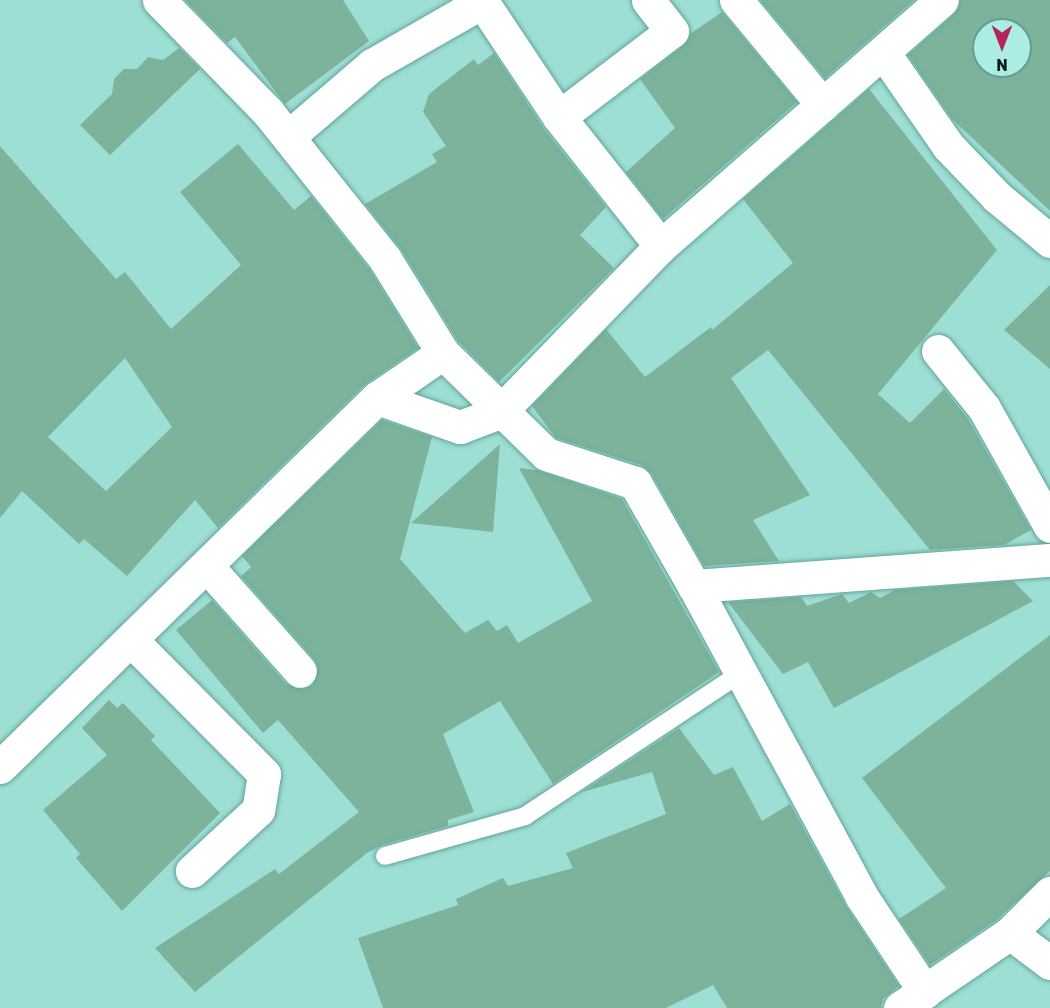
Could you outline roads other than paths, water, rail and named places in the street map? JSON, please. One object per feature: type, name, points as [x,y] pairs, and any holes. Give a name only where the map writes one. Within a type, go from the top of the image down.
[{"type":"street","points":[[159,0],[267,111],[385,259],[443,353],[500,412],[546,454],[635,483],[694,586],[862,897],[913,1000],[1010,933],[1050,893]]},
{"type":"street","points":[[736,0],[824,105]]},
{"type":"street","points":[[377,398],[460,427],[500,412],[661,246],[942,0]]},
{"type":"street","points":[[288,137],[372,65],[482,1],[559,117],[661,246]]},
{"type":"street","points":[[559,117],[672,31],[652,2]]},
{"type":"street","points":[[883,52],[948,146],[997,196],[1050,241]]},
{"type":"street","points":[[938,351],[984,408],[1050,526]]},
{"type":"street","points":[[0,767],[377,398],[443,353]]},
{"type":"street","points":[[694,586],[1050,560]]},
{"type":"street","points":[[207,566],[300,671]]},
{"type":"street","points":[[131,640],[264,774],[258,810],[192,871]]},
{"type":"street","points":[[1010,933],[1050,963]]},
{"type":"lane","points":[[385,856],[525,816],[741,673]]}]
